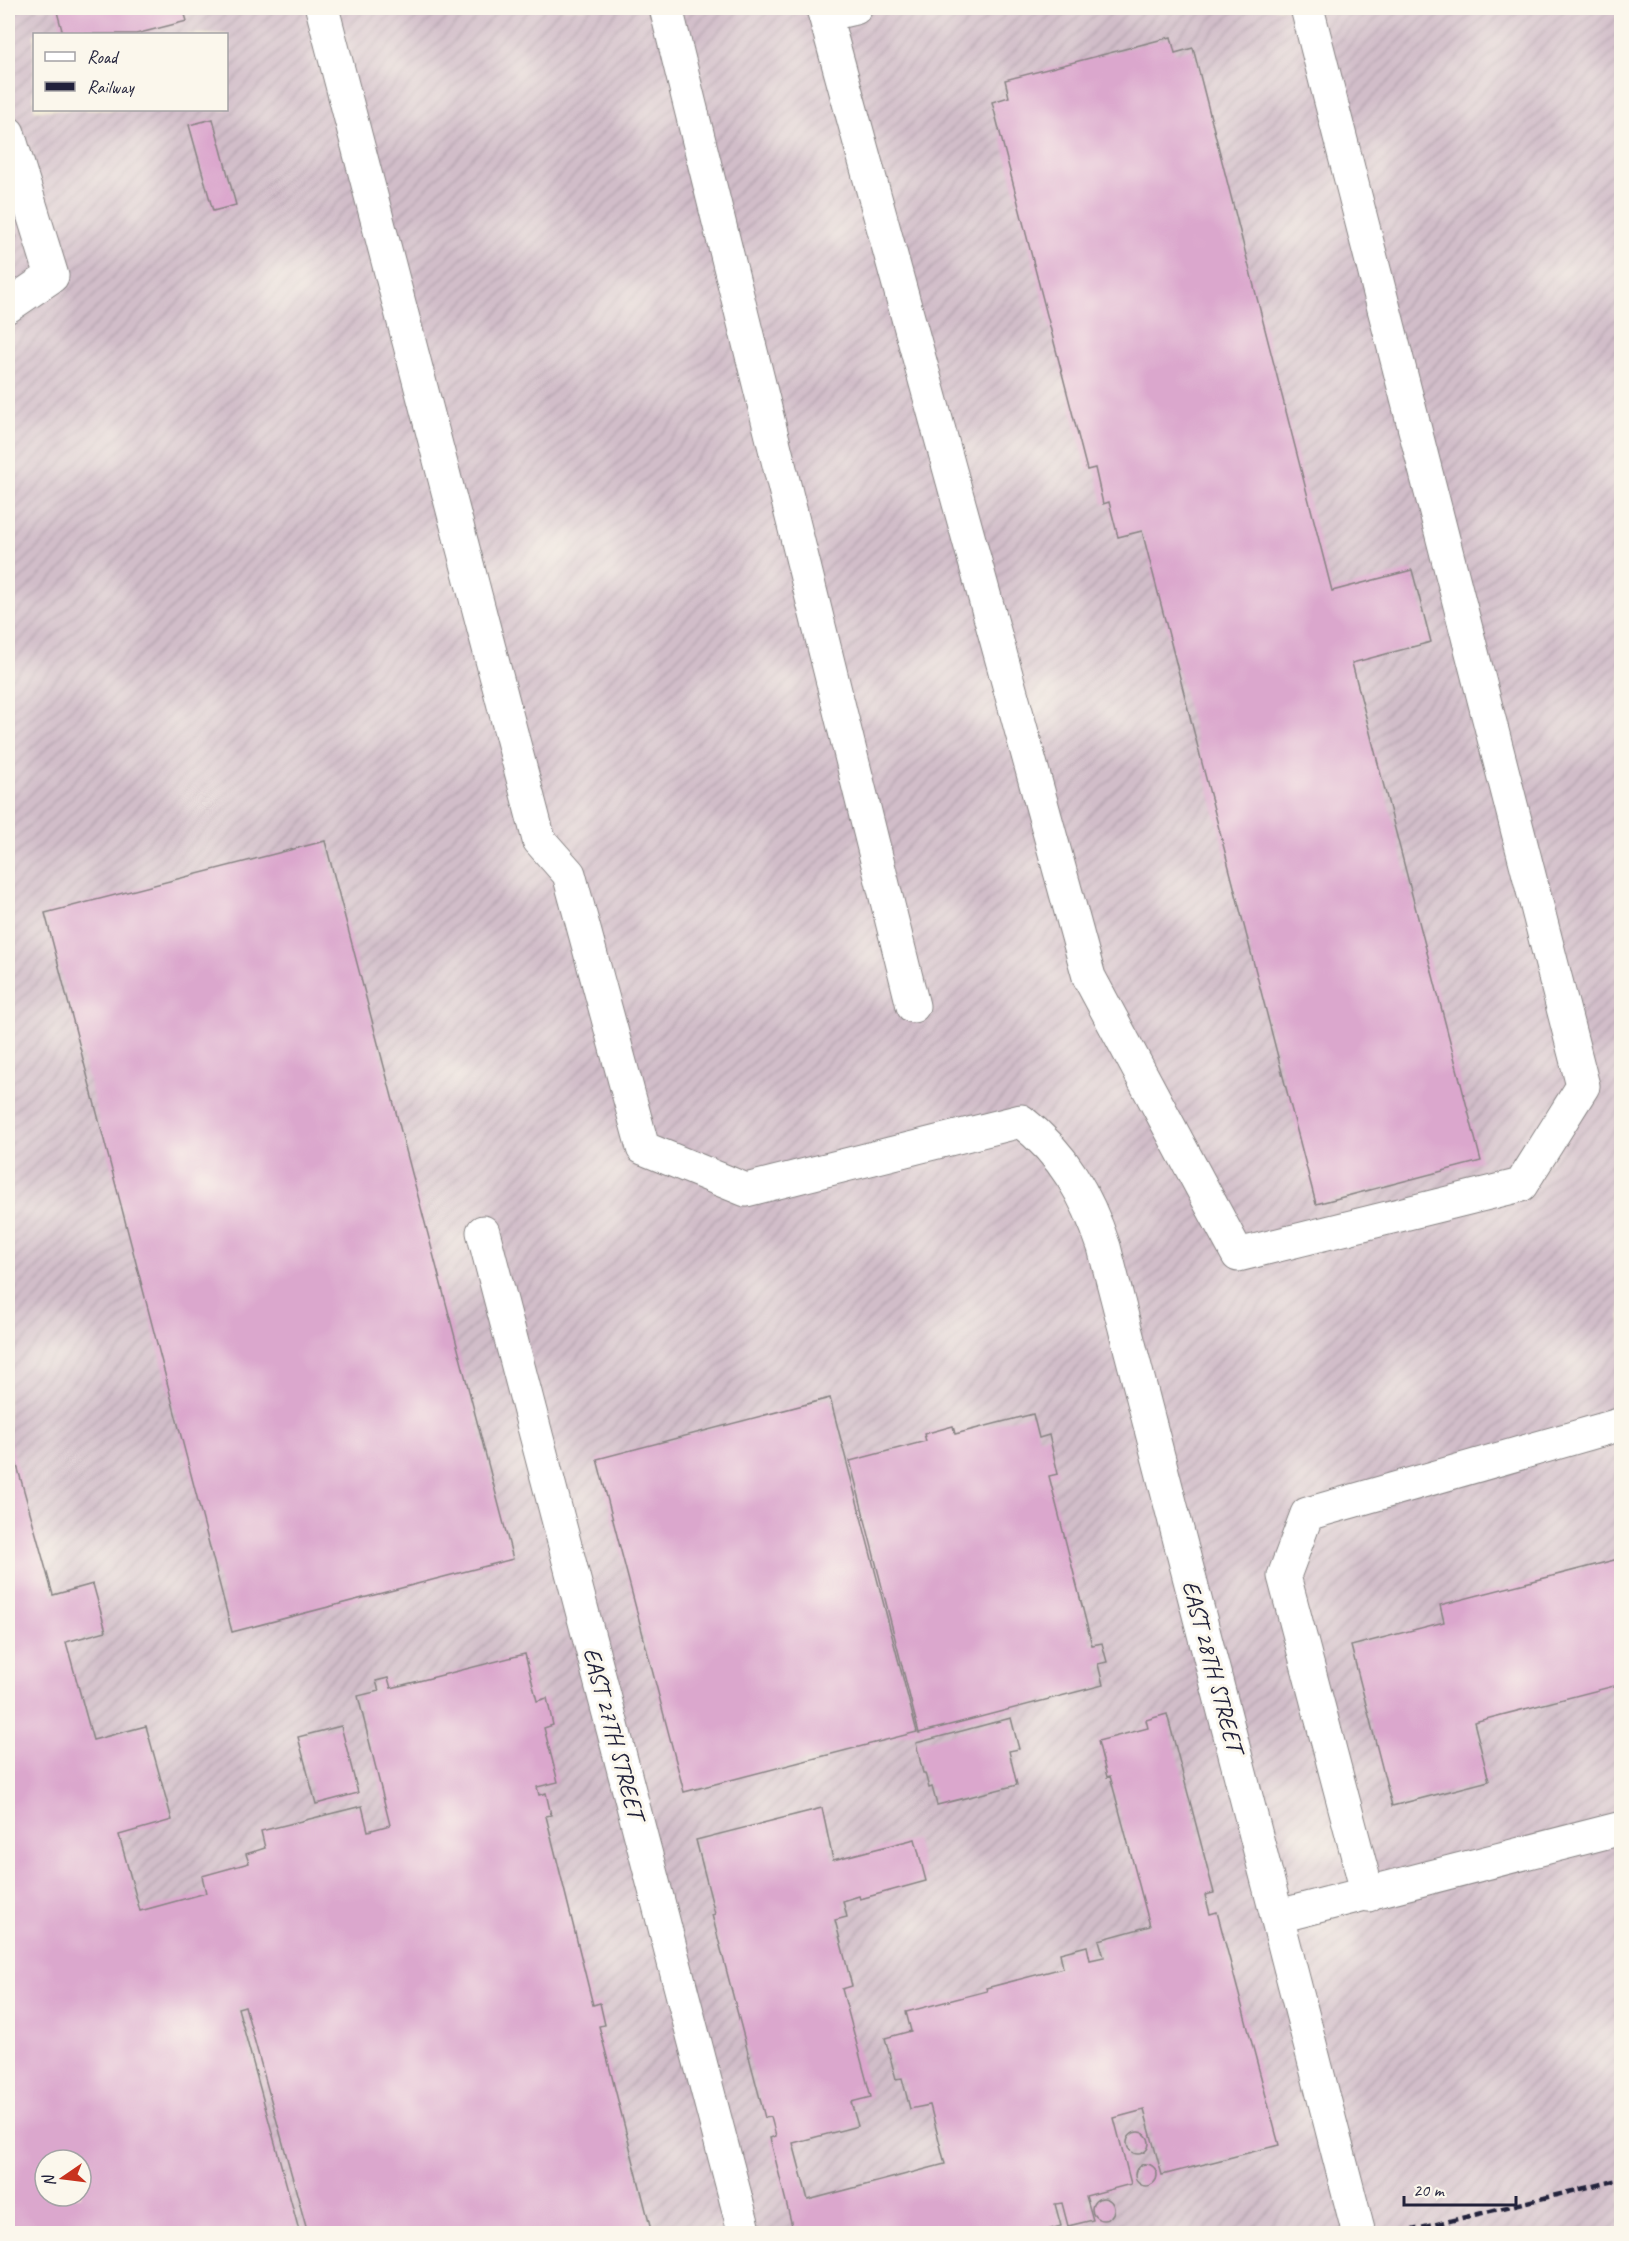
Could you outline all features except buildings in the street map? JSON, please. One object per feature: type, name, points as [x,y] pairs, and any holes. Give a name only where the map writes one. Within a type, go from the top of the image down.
[{"type":"street","name":"EAST 28TH STREET","points":[[322,8],[539,840],[569,874],[643,1148],[746,1190],[1021,1121],[1045,1141],[1067,1167],[1088,1204],[1104,1247],[1359,2234]]},
{"type":"street","points":[[666,8],[913,1006]]},
{"type":"street","points":[[834,10],[1089,976],[1238,1255],[1521,1185],[1583,1086],[1307,8]]},
{"type":"street","points":[[8,133],[52,276],[8,306]]},
{"type":"street","name":"EAST 27TH STREET","points":[[483,1232],[745,2234]]},
{"type":"street","points":[[1368,1895],[1284,1576],[1307,1514],[1622,1424]]},
{"type":"street","points":[[1278,1916],[1368,1895],[1622,1828]]},
{"type":"shaded area","points":[[8,8],[1621,8],[1621,2233],[8,2233]]},
{"type":"railway","points":[[1396,2234],[1622,2179]]}]
